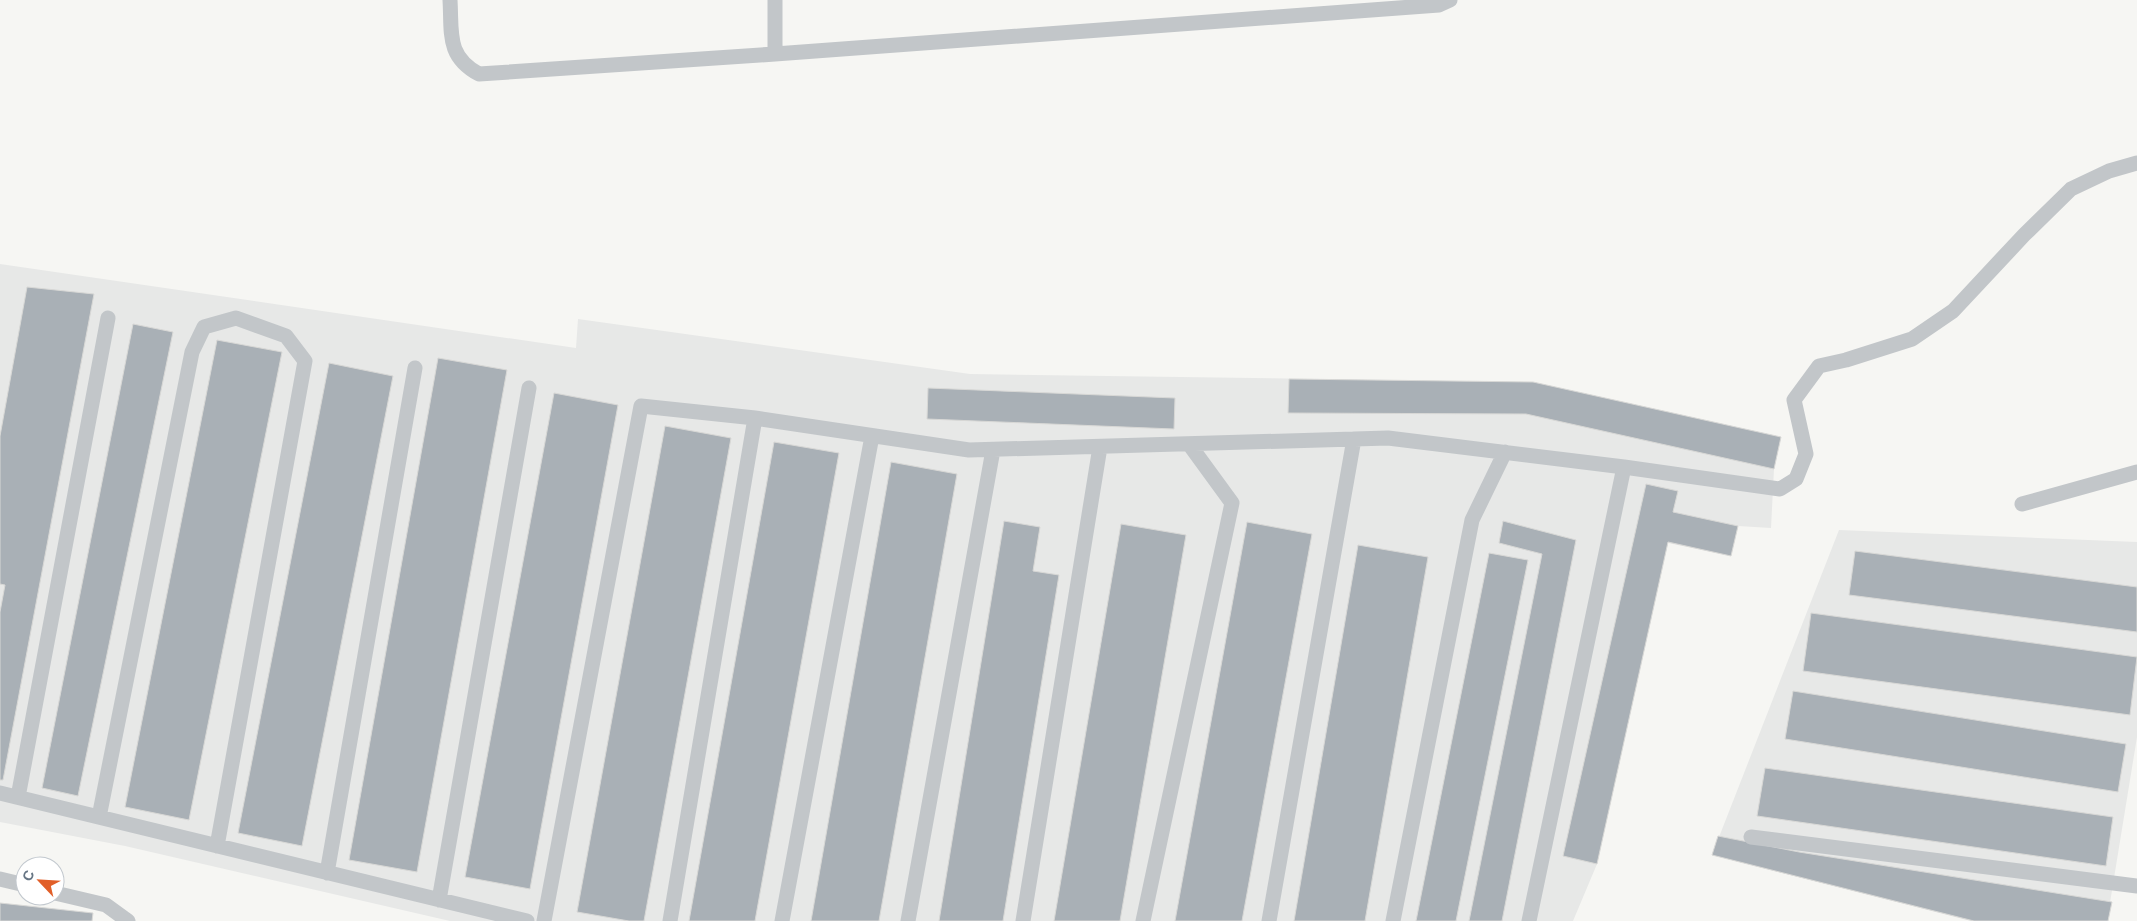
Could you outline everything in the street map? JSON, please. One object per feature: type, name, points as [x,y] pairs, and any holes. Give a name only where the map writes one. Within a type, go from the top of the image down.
[{"type":"lane","points":[[450,0],[453,47],[465,67],[479,74],[1439,5],[1450,0]]},
{"type":"lane","points":[[775,0],[775,54]]},
{"type":"lane","points":[[544,921],[642,406],[755,418],[969,450],[1388,438],[1624,467],[1780,489],[1796,479],[1806,454],[1794,400],[1818,366],[1846,360],[1912,339],[1953,311],[2024,235],[2071,189],[2109,171],[2137,163]]},
{"type":"lane","points":[[18,797],[108,318]]},
{"type":"lane","points":[[99,817],[192,352],[204,327],[236,318],[286,336],[305,361],[217,846]]},
{"type":"lane","points":[[327,874],[415,368]]},
{"type":"lane","points":[[439,900],[528,388]]},
{"type":"lane","points":[[670,921],[755,418]]},
{"type":"lane","points":[[782,921],[872,436]]},
{"type":"lane","points":[[1270,921],[1354,438]]},
{"type":"lane","points":[[1143,921],[1232,503],[1189,444]]},
{"type":"lane","points":[[1022,921],[1100,447]]},
{"type":"lane","points":[[908,921],[993,450]]},
{"type":"lane","points":[[1394,921],[1472,520],[1505,452]]},
{"type":"lane","points":[[1528,921],[1624,467]]},
{"type":"lane","points":[[2022,504],[2137,472]]},
{"type":"lane","points":[[0,793],[327,874],[527,921]]},
{"type":"lane","points":[[1751,837],[2137,886]]},
{"type":"lane","points":[[0,880],[15,884]]},
{"type":"lane","points":[[65,895],[106,905],[128,921]]},
{"type":"shaded area","points":[[0,264],[576,348],[578,319],[970,374],[1533,382],[1781,437],[1774,469],[1771,528],[1738,526],[1731,556],[1668,543],[1597,864],[1573,921],[450,921],[125,846],[0,822]]},
{"type":"shaded area","points":[[1839,530],[2137,542],[2137,737],[2107,921],[1971,921],[1712,855]]},
{"type":"building","points":[[27,287],[94,294],[3,780],[0,780],[0,612],[5,585],[0,584],[0,436]]},
{"type":"building","points":[[133,324],[173,332],[78,796],[42,788]]},
{"type":"building","points":[[217,340],[282,352],[189,820],[125,807]]},
{"type":"building","points":[[438,358],[507,370],[417,872],[349,860]]},
{"type":"building","points":[[329,363],[393,376],[302,846],[238,833]]},
{"type":"building","points":[[1289,379],[1533,382],[1781,437],[1774,469],[1526,414],[1288,413]]},
{"type":"building","points":[[928,388],[1175,398],[1174,429],[927,419]]},
{"type":"building","points":[[554,393],[618,405],[530,889],[465,877]]},
{"type":"building","points":[[665,426],[731,438],[644,921],[629,921],[577,912]]},
{"type":"building","points":[[774,442],[839,453],[755,921],[689,921]]},
{"type":"building","points":[[891,462],[957,474],[879,921],[811,921]]},
{"type":"building","points":[[1646,484],[1678,491],[1673,512],[1738,526],[1731,556],[1668,542],[1597,864],[1563,856]]},
{"type":"building","points":[[1004,521],[1040,527],[1033,571],[1059,575],[1003,921],[939,921]]},
{"type":"building","points":[[1503,521],[1576,540],[1502,921],[1469,921],[1542,554],[1499,543]]},
{"type":"building","points":[[1247,522],[1312,534],[1242,921],[1175,921]]},
{"type":"building","points":[[1121,524],[1186,535],[1120,921],[1054,921]]},
{"type":"building","points":[[1358,545],[1428,557],[1365,921],[1294,921]]},
{"type":"building","points":[[1855,551],[2137,587],[2137,632],[1849,595]]},
{"type":"building","points":[[1489,553],[1528,560],[1456,921],[1416,921]]},
{"type":"building","points":[[1811,613],[2137,657],[2130,715],[1803,671]]},
{"type":"building","points":[[1793,691],[2126,744],[2118,792],[1785,739]]},
{"type":"building","points":[[1765,768],[2113,817],[2106,866],[1757,816]]},
{"type":"building","points":[[1718,836],[1799,852],[2112,902],[2108,921],[1974,921],[1712,855]]},
{"type":"building","points":[[0,903],[93,913],[92,921],[0,921]]}]
